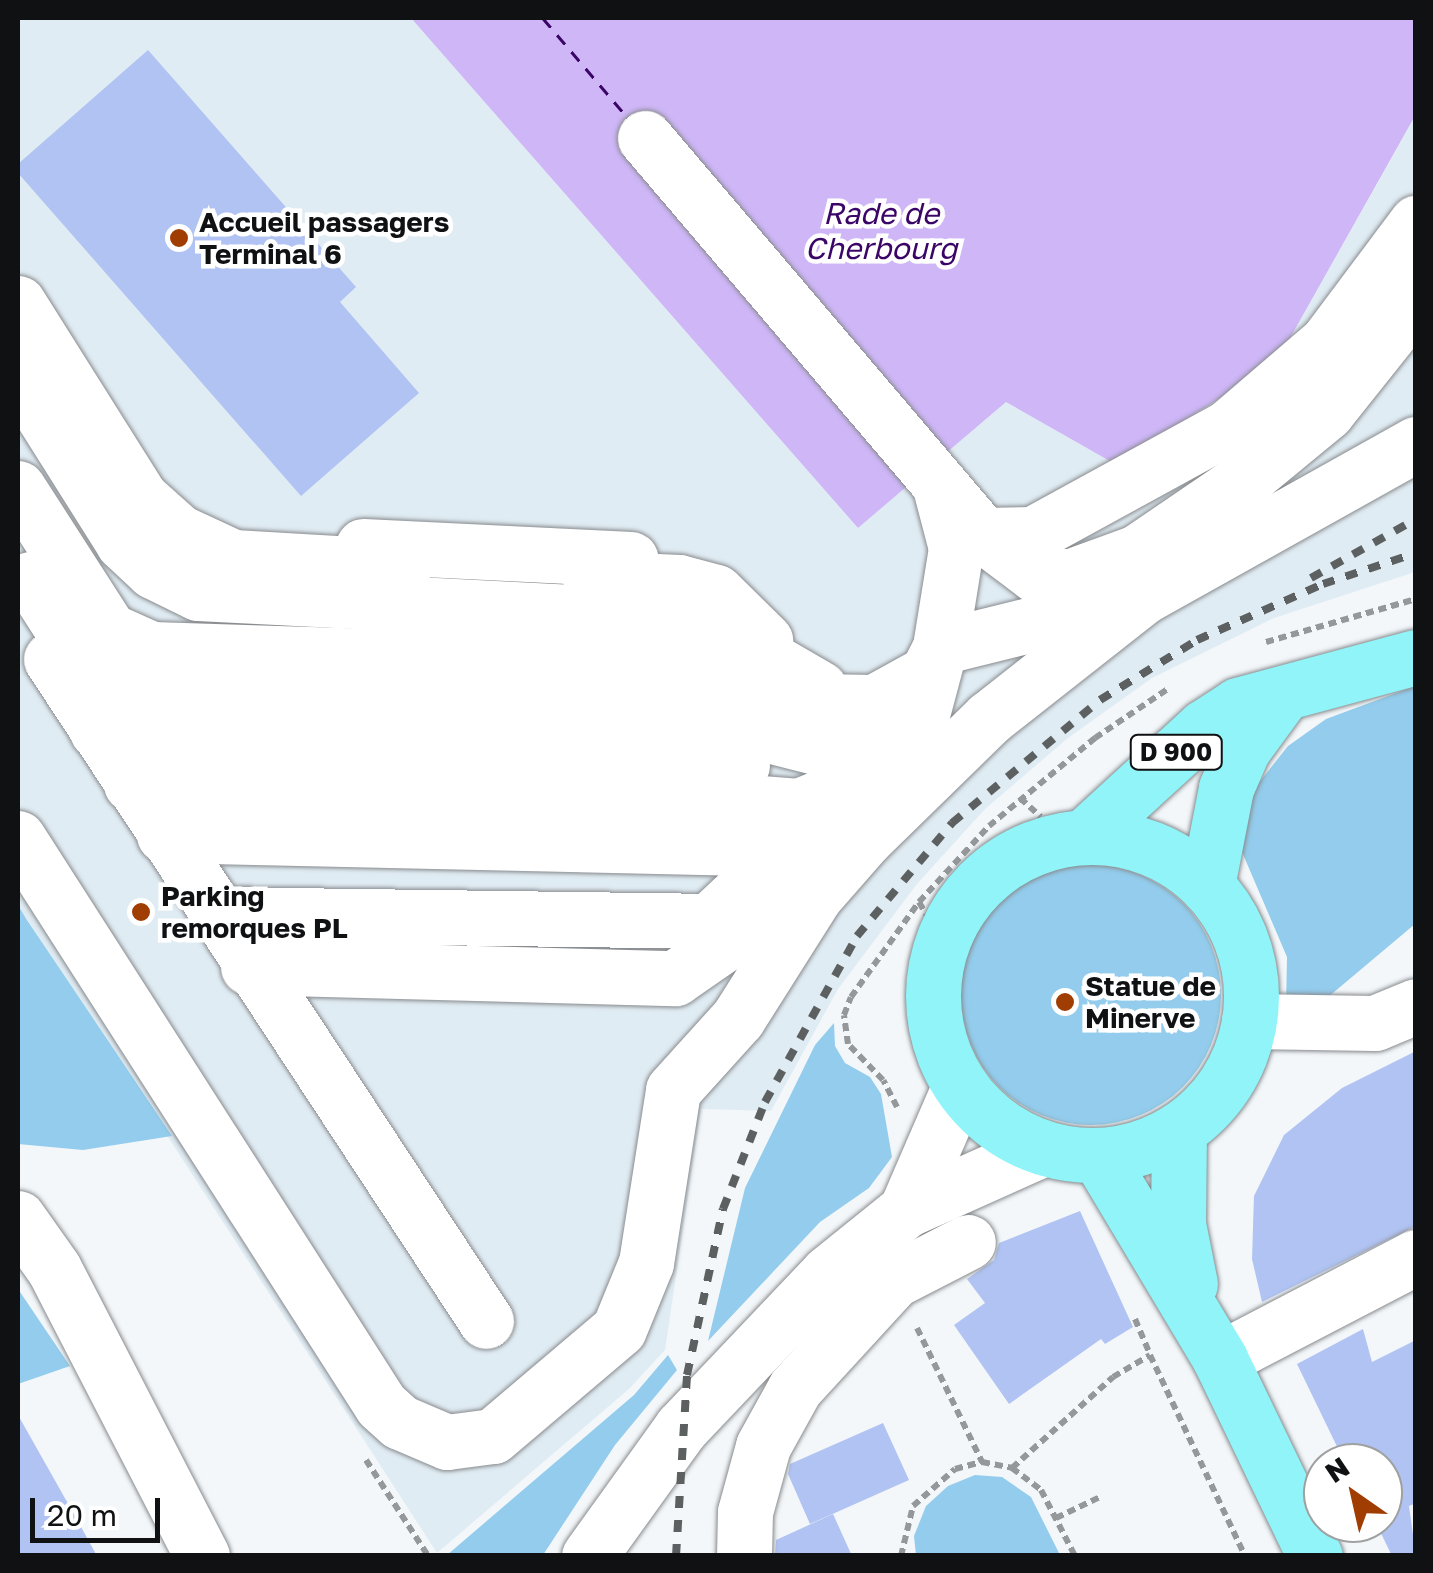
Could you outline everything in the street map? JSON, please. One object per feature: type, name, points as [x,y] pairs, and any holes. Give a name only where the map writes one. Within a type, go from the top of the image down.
[{"type":"main road","name":"D 900","points":[[1084,837],[1204,727],[1238,704],[1416,658]]},
{"type":"main road","name":"D 900","points":[[1207,886],[1226,788],[1243,749],[1284,694]]},
{"type":"main road","points":[[1084,837],[1151,848],[1207,886],[1244,948],[1249,1021],[1226,1083],[1179,1129],[1132,1150],[1098,1155],[1044,1148],[996,1124],[960,1086],[934,1016],[930,922],[962,904],[1009,860],[1084,837]]},
{"type":"main road","points":[[1179,1129],[1178,1224],[1208,1337]]},
{"type":"main road","points":[[1098,1155],[1208,1337],[1316,1556]]},
{"type":"street","points":[[645,138],[934,478],[1000,548],[1036,575],[1071,576],[1170,532],[1294,443],[1416,300]]},
{"type":"street","points":[[1000,548],[1034,534],[1227,428],[1327,342],[1416,222]]},
{"type":"street","points":[[1000,548],[1121,506],[1295,400],[1337,362],[1416,262]]},
{"type":"street","points":[[18,269],[163,489],[219,528],[294,543],[673,751],[770,828],[864,761],[1144,596],[1416,444]]},
{"type":"street","points":[[18,303],[141,498],[200,546],[673,751]]},
{"type":"street","points":[[18,343],[128,516],[170,556],[206,572],[264,581],[673,751]]},
{"type":"street","points":[[18,376],[123,544],[153,571],[198,593],[673,751]]},
{"type":"street","points":[[18,410],[113,562],[132,582],[181,609],[249,620],[673,751]]},
{"type":"street","points":[[18,454],[105,590],[136,617],[161,628],[673,751]]},
{"type":"street","points":[[864,761],[956,548],[934,478]]},
{"type":"street","points":[[18,488],[110,630],[151,649],[673,751],[864,761]]},
{"type":"street","points":[[18,522],[90,635],[125,667],[673,751],[846,777],[864,761],[916,737],[891,777],[673,751],[109,686],[84,663],[18,560]]},
{"type":"street","points":[[673,751],[673,560],[694,568],[790,668]]},
{"type":"street","points":[[18,838],[381,1405],[400,1422],[447,1442],[494,1436],[619,1329],[646,1263],[673,1090],[738,1018],[815,896],[943,760],[1144,596]]},
{"type":"street","points":[[18,606],[486,1321]]},
{"type":"street","points":[[673,751],[726,634],[790,668],[890,698],[864,761]]},
{"type":"street","points":[[165,836],[673,751],[846,730],[891,712],[864,761]]},
{"type":"street","points":[[165,836],[673,751]]},
{"type":"street","points":[[165,836],[673,751]]},
{"type":"street","points":[[165,836],[673,751]]},
{"type":"street","points":[[1249,1021],[1375,1024],[1416,1006]]},
{"type":"street","points":[[906,1210],[960,1086]]},
{"type":"street","points":[[588,1556],[636,1483],[763,1336],[906,1210],[1044,1148]]},
{"type":"street","points":[[18,1218],[54,1269],[202,1556]]},
{"type":"street","points":[[744,1556],[745,1512],[763,1446],[836,1337],[894,1280],[968,1242]]},
{"type":"street","points":[[1208,1337],[1416,1257]]},
{"type":"path","points":[[928,1160],[903,1149],[895,1100],[853,1052],[844,1031],[851,997],[930,922],[1020,798]]},
{"type":"path","points":[[894,1280],[982,1462]]},
{"type":"path","points":[[1012,1468],[1113,1377],[1150,1355],[1245,1556]]},
{"type":"path","points":[[902,1556],[913,1506],[955,1469],[982,1462],[1012,1468],[1042,1490],[1075,1556]]},
{"type":"path","points":[[1056,1518],[1100,1497]]},
{"type":"shaded area","points":[[18,18],[411,18],[858,528],[1006,402],[1115,464],[1276,363],[1415,117],[1415,572],[1274,618],[1152,678],[1068,738],[985,809],[917,884],[838,989],[771,1111],[701,1109],[665,1350],[629,1389],[437,1553],[18,905]]},
{"type":"shaded area","points":[[1415,686],[1415,924],[1321,1003],[1286,1006],[1287,957],[1239,845],[1257,785],[1288,746],[1326,719]]},
{"type":"shaded area","points":[[1091,865],[1141,874],[1183,903],[1212,945],[1221,995],[1212,1045],[1183,1087],[1141,1116],[1091,1125],[1041,1116],[999,1087],[970,1045],[961,995],[970,945],[999,903],[1041,874]]},
{"type":"shaded area","points":[[18,905],[172,1136],[83,1150],[18,1144]]},
{"type":"shaded area","points":[[834,1023],[835,1046],[845,1063],[870,1077],[881,1094],[892,1157],[869,1188],[820,1222],[708,1341],[745,1188],[815,1045]]},
{"type":"shaded area","points":[[18,1289],[70,1366],[18,1384]]},
{"type":"shaded area","points":[[668,1355],[677,1370],[615,1445],[543,1555],[447,1555],[634,1395]]},
{"type":"shaded area","points":[[975,1475],[1002,1477],[1031,1497],[1060,1555],[916,1555],[914,1536],[926,1506],[948,1486]]},
{"type":"water","name":"Rade de Cherbourg","points":[[411,18],[1415,18],[1415,116],[1276,363],[1115,464],[1006,402],[858,528]]},
{"type":"building","name":"Accueil passagers Terminal 6","points":[[148,50],[356,287],[340,302],[419,393],[301,496],[18,173],[18,164]]},
{"type":"building","points":[[1416,1051],[1416,1226],[1262,1302],[1252,1259],[1254,1196],[1284,1135],[1342,1088]]},
{"type":"building","points":[[1080,1211],[1133,1327],[1105,1344],[1101,1339],[1009,1404],[954,1325],[985,1303],[967,1279],[994,1260],[999,1243]]},
{"type":"building","points":[[1363,1329],[1372,1362],[1416,1340],[1416,1503],[1409,1506],[1416,1556],[1392,1556],[1386,1543],[1403,1543],[1403,1443],[1335,1443],[1297,1364]]},
{"type":"building","points":[[18,1415],[75,1516],[97,1556],[18,1556]]},
{"type":"building","points":[[883,1423],[909,1480],[810,1524],[788,1474],[790,1464]]},
{"type":"building","points":[[833,1514],[852,1556],[775,1556],[776,1540]]},
{"type":"ferry route","points":[[543,18],[628,118]]},
{"type":"railway","points":[[1311,578],[1416,519]]},
{"type":"railway","points":[[676,1556],[687,1375],[723,1209],[765,1102],[857,936],[952,823],[1100,700],[1197,640],[1323,584],[1416,553]]},
{"type":"place","name":"Accueil passagers Terminal 6","points":[[179,238]]},
{"type":"place","name":"Parking remorques PL","points":[[141,912]]},
{"type":"place","name":"Statue de Minerve","points":[[1065,1002]]}]
